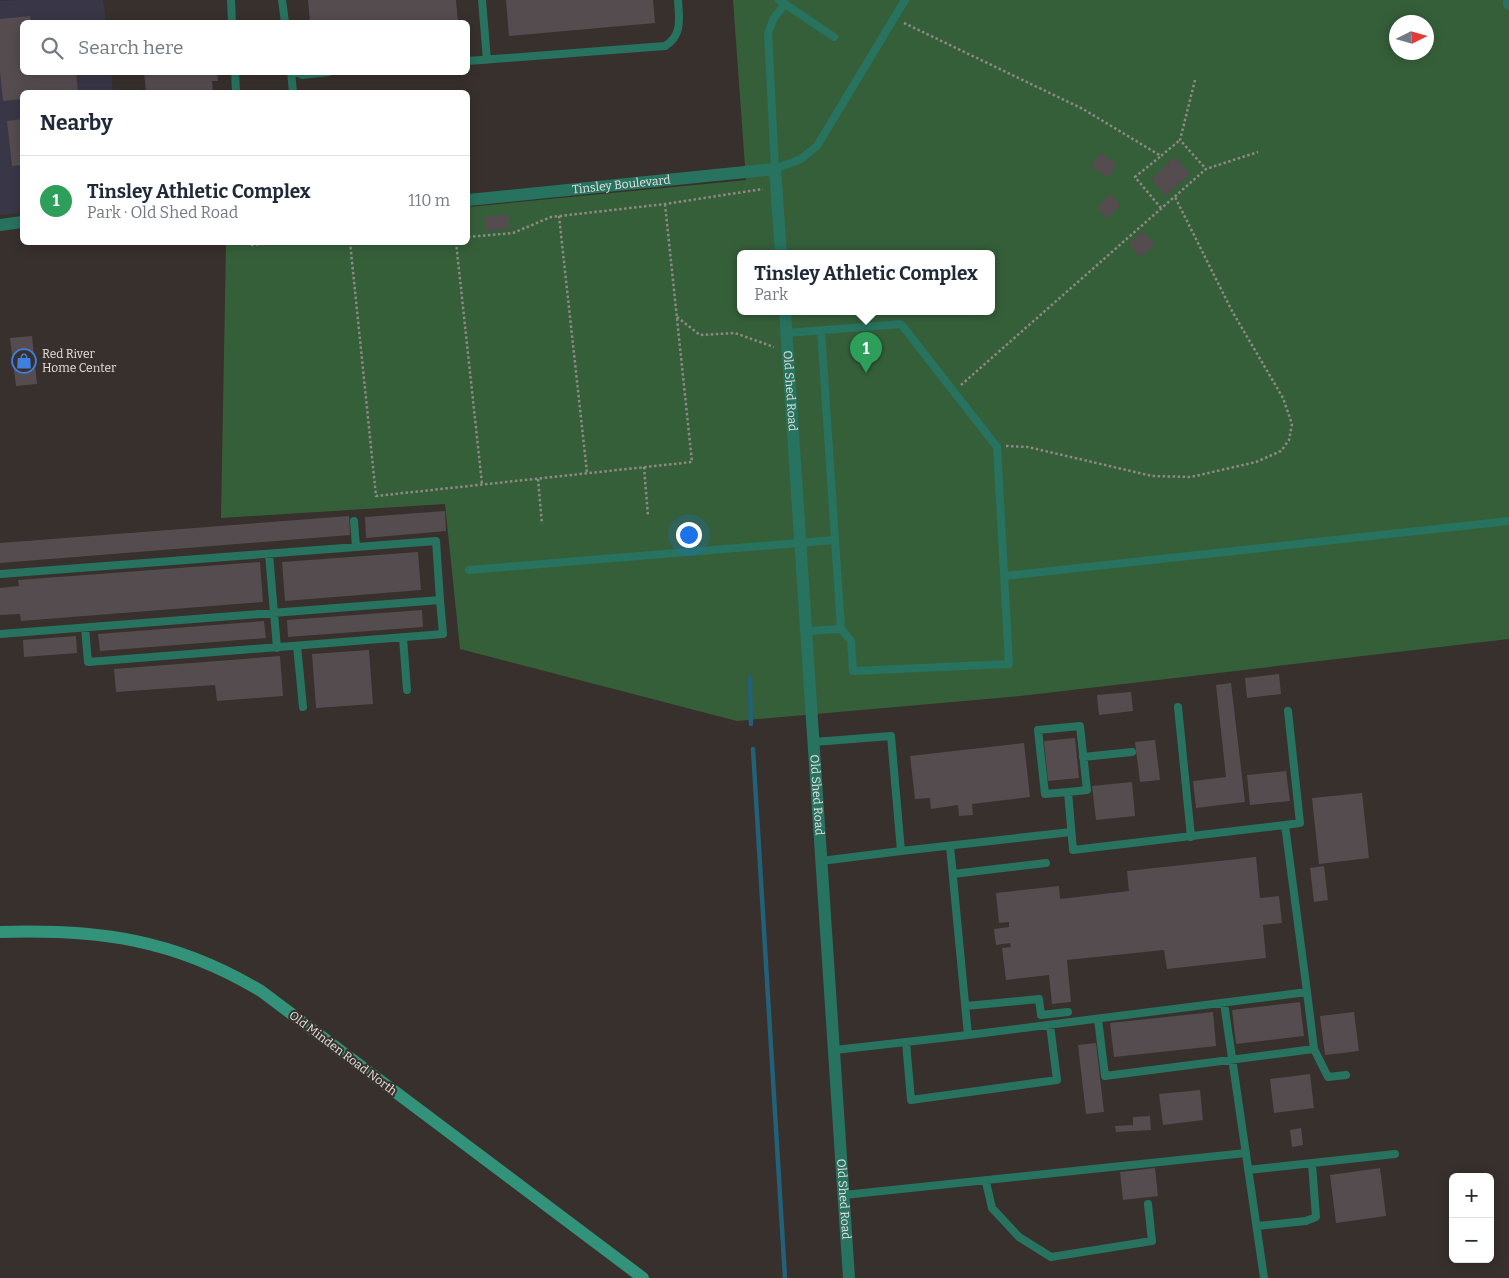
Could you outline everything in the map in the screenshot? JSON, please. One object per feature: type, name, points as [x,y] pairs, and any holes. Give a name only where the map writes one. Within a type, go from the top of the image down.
[{"type":"street","points":[[775,169],[781,250]]},
{"type":"street","name":"Tinsley Boulevard","points":[[470,200],[775,169]]},
{"type":"street","points":[[0,225],[20,222]]},
{"type":"street","name":"Old Shed Road","points":[[785,315],[849,1278]]},
{"type":"street","name":"Old Minden Road North","points":[[0,932],[78,932],[125,937],[166,947],[233,974],[261,991],[642,1278]]},
{"type":"lane","points":[[231,0],[232,20]]},
{"type":"lane","points":[[282,0],[285,20]]},
{"type":"lane","points":[[482,0],[487,60]]},
{"type":"lane","points":[[470,62],[665,46],[671,42],[679,29],[678,0]]},
{"type":"lane","points":[[834,37],[782,2],[768,33],[775,169],[801,159],[818,146],[905,0]]},
{"type":"lane","points":[[235,75],[236,90]]},
{"type":"lane","points":[[292,75],[293,90]]},
{"type":"lane","points":[[787,333],[821,330],[901,324],[997,448],[1009,664],[853,671],[851,641],[841,629],[821,330]]},
{"type":"lane","points":[[1005,576],[1509,521]]},
{"type":"lane","points":[[354,522],[356,547]]},
{"type":"lane","points":[[469,570],[835,540]]},
{"type":"lane","points":[[0,574],[436,541],[443,634],[88,662],[85,628]]},
{"type":"lane","points":[[269,554],[277,648]]},
{"type":"lane","points":[[0,634],[440,600]]},
{"type":"lane","points":[[806,631],[841,629]]},
{"type":"lane","points":[[403,638],[408,690]]},
{"type":"lane","points":[[297,646],[303,707]]},
{"type":"lane","points":[[1178,707],[1191,837]]},
{"type":"lane","points":[[1068,792],[1073,850],[1300,823],[1288,711]]},
{"type":"lane","points":[[1080,726],[1087,790],[1068,792],[1045,794],[1038,730],[1080,726]]},
{"type":"lane","points":[[814,742],[890,736],[901,852]]},
{"type":"lane","points":[[1084,756],[1132,752]]},
{"type":"lane","points":[[1285,825],[1314,1049],[1328,1077],[1346,1075]]},
{"type":"lane","points":[[821,861],[1071,832]]},
{"type":"lane","points":[[950,846],[968,1035]]},
{"type":"lane","points":[[953,874],[1046,863]]},
{"type":"lane","points":[[835,1050],[1307,992]]},
{"type":"lane","points":[[966,1006],[1038,999],[1041,1015],[1068,1012]]},
{"type":"lane","points":[[1224,1003],[1264,1278]]},
{"type":"lane","points":[[1098,1019],[1105,1076],[1314,1049]]},
{"type":"lane","points":[[906,1042],[910,1100],[1056,1080],[1050,1025]]},
{"type":"lane","points":[[844,1195],[986,1182],[1246,1153]]},
{"type":"lane","points":[[1248,1170],[1395,1154]]},
{"type":"lane","points":[[1257,1226],[1306,1221],[1316,1217],[1312,1164]]},
{"type":"lane","points":[[986,1182],[992,1208],[1019,1237],[1051,1257],[1152,1241],[1148,1204]]},
{"type":"path","points":[[894,18],[1083,109],[1162,156]]},
{"type":"path","points":[[1161,208],[1135,177],[1180,140],[1195,80]]},
{"type":"path","points":[[1180,140],[1206,169]]},
{"type":"path","points":[[954,392],[1206,169],[1258,152]]},
{"type":"path","points":[[470,238],[513,233],[559,216],[665,204],[776,186]]},
{"type":"path","points":[[997,448],[1021,445],[1152,476],[1191,477],[1256,462],[1281,451],[1289,440],[1292,424],[1283,398],[1232,311],[1175,197]]},
{"type":"path","points":[[350,245],[376,496],[692,462],[665,204]]},
{"type":"path","points":[[559,216],[587,473]]},
{"type":"path","points":[[456,245],[482,484]]},
{"type":"path","points":[[677,317],[700,335],[735,333],[778,349],[788,348]]},
{"type":"path","points":[[644,468],[648,516]]},
{"type":"path","points":[[538,479],[542,524]]},
{"type":"shaded area","points":[[103,0],[106,20],[20,20],[20,75],[111,75],[113,90],[20,90],[20,213],[0,215],[0,1]]},
{"type":"green space","points":[[733,0],[1509,0],[1509,639],[1020,696],[737,721],[460,649],[445,504],[221,518],[226,245],[470,245],[470,207],[746,180]]},
{"type":"building","points":[[308,0],[456,0],[458,20],[387,20],[310,20]]},
{"type":"building","points":[[506,0],[653,0],[655,23],[509,36]]},
{"type":"building","points":[[30,16],[31,20],[20,20],[20,75],[76,75],[78,90],[20,90],[20,99],[3,101],[0,71],[0,19]]},
{"type":"building","points":[[144,75],[217,75],[218,81],[212,81],[213,90],[146,90]]},
{"type":"building","points":[[20,119],[20,165],[12,166],[7,121]]},
{"type":"building","points":[[1101,153],[1117,164],[1108,178],[1091,166]]},
{"type":"building","points":[[1175,157],[1190,174],[1166,196],[1151,179]]},
{"type":"building","points":[[1110,194],[1121,205],[1107,219],[1096,208]]},
{"type":"building","points":[[508,214],[509,228],[486,231],[484,217]]},
{"type":"building","points":[[1143,231],[1155,245],[1140,257],[1129,244]]},
{"type":"building","name":"Red River Home Center","points":[[32,336],[37,384],[16,386],[10,338]]},
{"type":"building","points":[[445,511],[446,531],[366,538],[365,517]]},
{"type":"building","points":[[349,516],[350,535],[0,563],[0,543]]},
{"type":"building","points":[[418,552],[421,590],[285,601],[282,562]]},
{"type":"building","points":[[260,562],[263,602],[21,621],[20,614],[0,615],[0,588],[19,586],[18,580]]},
{"type":"building","points":[[422,610],[423,627],[288,637],[287,620]]},
{"type":"building","points":[[264,621],[266,638],[100,651],[98,634]]},
{"type":"building","points":[[76,636],[77,653],[24,657],[23,640]]},
{"type":"building","points":[[369,650],[373,704],[316,708],[312,654]]},
{"type":"building","points":[[280,656],[283,696],[217,701],[215,685],[116,692],[114,669]]},
{"type":"building","points":[[1279,674],[1281,694],[1247,698],[1245,678]]},
{"type":"building","points":[[1231,683],[1245,802],[1196,808],[1193,781],[1226,777],[1216,685]]},
{"type":"building","points":[[1131,692],[1133,711],[1099,715],[1097,695]]},
{"type":"building","points":[[1075,738],[1079,778],[1048,781],[1044,741]]},
{"type":"building","points":[[1155,740],[1160,780],[1140,782],[1135,742]]},
{"type":"building","points":[[1024,743],[1030,797],[972,804],[973,815],[959,816],[958,805],[931,809],[930,798],[915,799],[910,756]]},
{"type":"building","points":[[1286,771],[1290,801],[1250,805],[1247,775]]},
{"type":"building","points":[[1132,782],[1135,816],[1096,820],[1092,786]]},
{"type":"building","points":[[1362,793],[1369,858],[1319,864],[1312,798]]},
{"type":"building","points":[[1256,857],[1260,898],[1279,896],[1282,923],[1263,925],[1266,958],[1167,969],[1164,950],[1067,960],[1071,1002],[1052,1004],[1049,975],[1006,980],[1002,948],[1011,947],[1010,943],[996,945],[994,929],[1009,927],[1009,922],[999,923],[996,893],[1059,886],[1060,899],[1129,891],[1127,871]]},
{"type":"building","points":[[1324,866],[1328,900],[1314,902],[1310,868]]},
{"type":"building","points":[[1300,1002],[1304,1036],[1236,1044],[1232,1010]]},
{"type":"building","points":[[1213,1012],[1216,1046],[1114,1057],[1110,1023]]},
{"type":"building","points":[[1354,1012],[1359,1051],[1325,1055],[1320,1016]]},
{"type":"building","points":[[1096,1043],[1104,1112],[1086,1114],[1078,1045]]},
{"type":"building","points":[[1310,1074],[1314,1108],[1274,1113],[1270,1079]]},
{"type":"building","points":[[1200,1090],[1203,1120],[1163,1125],[1159,1094]]},
{"type":"building","points":[[1150,1116],[1151,1130],[1116,1132],[1115,1126],[1133,1125],[1133,1117]]},
{"type":"building","points":[[1301,1128],[1303,1145],[1292,1147],[1290,1130]]},
{"type":"building","points":[[1155,1168],[1158,1196],[1123,1200],[1120,1172]]},
{"type":"building","points":[[1380,1168],[1386,1216],[1336,1223],[1330,1175]]},
{"type":"waterway","points":[[750,677],[751,724]]},
{"type":"waterway","points":[[753,749],[785,1278]]},
{"type":"place","name":"Red River Home Center","points":[[24,361]]},
{"type":"place","name":"Tinsley Athletic Complex","points":[[866,373]]}]
